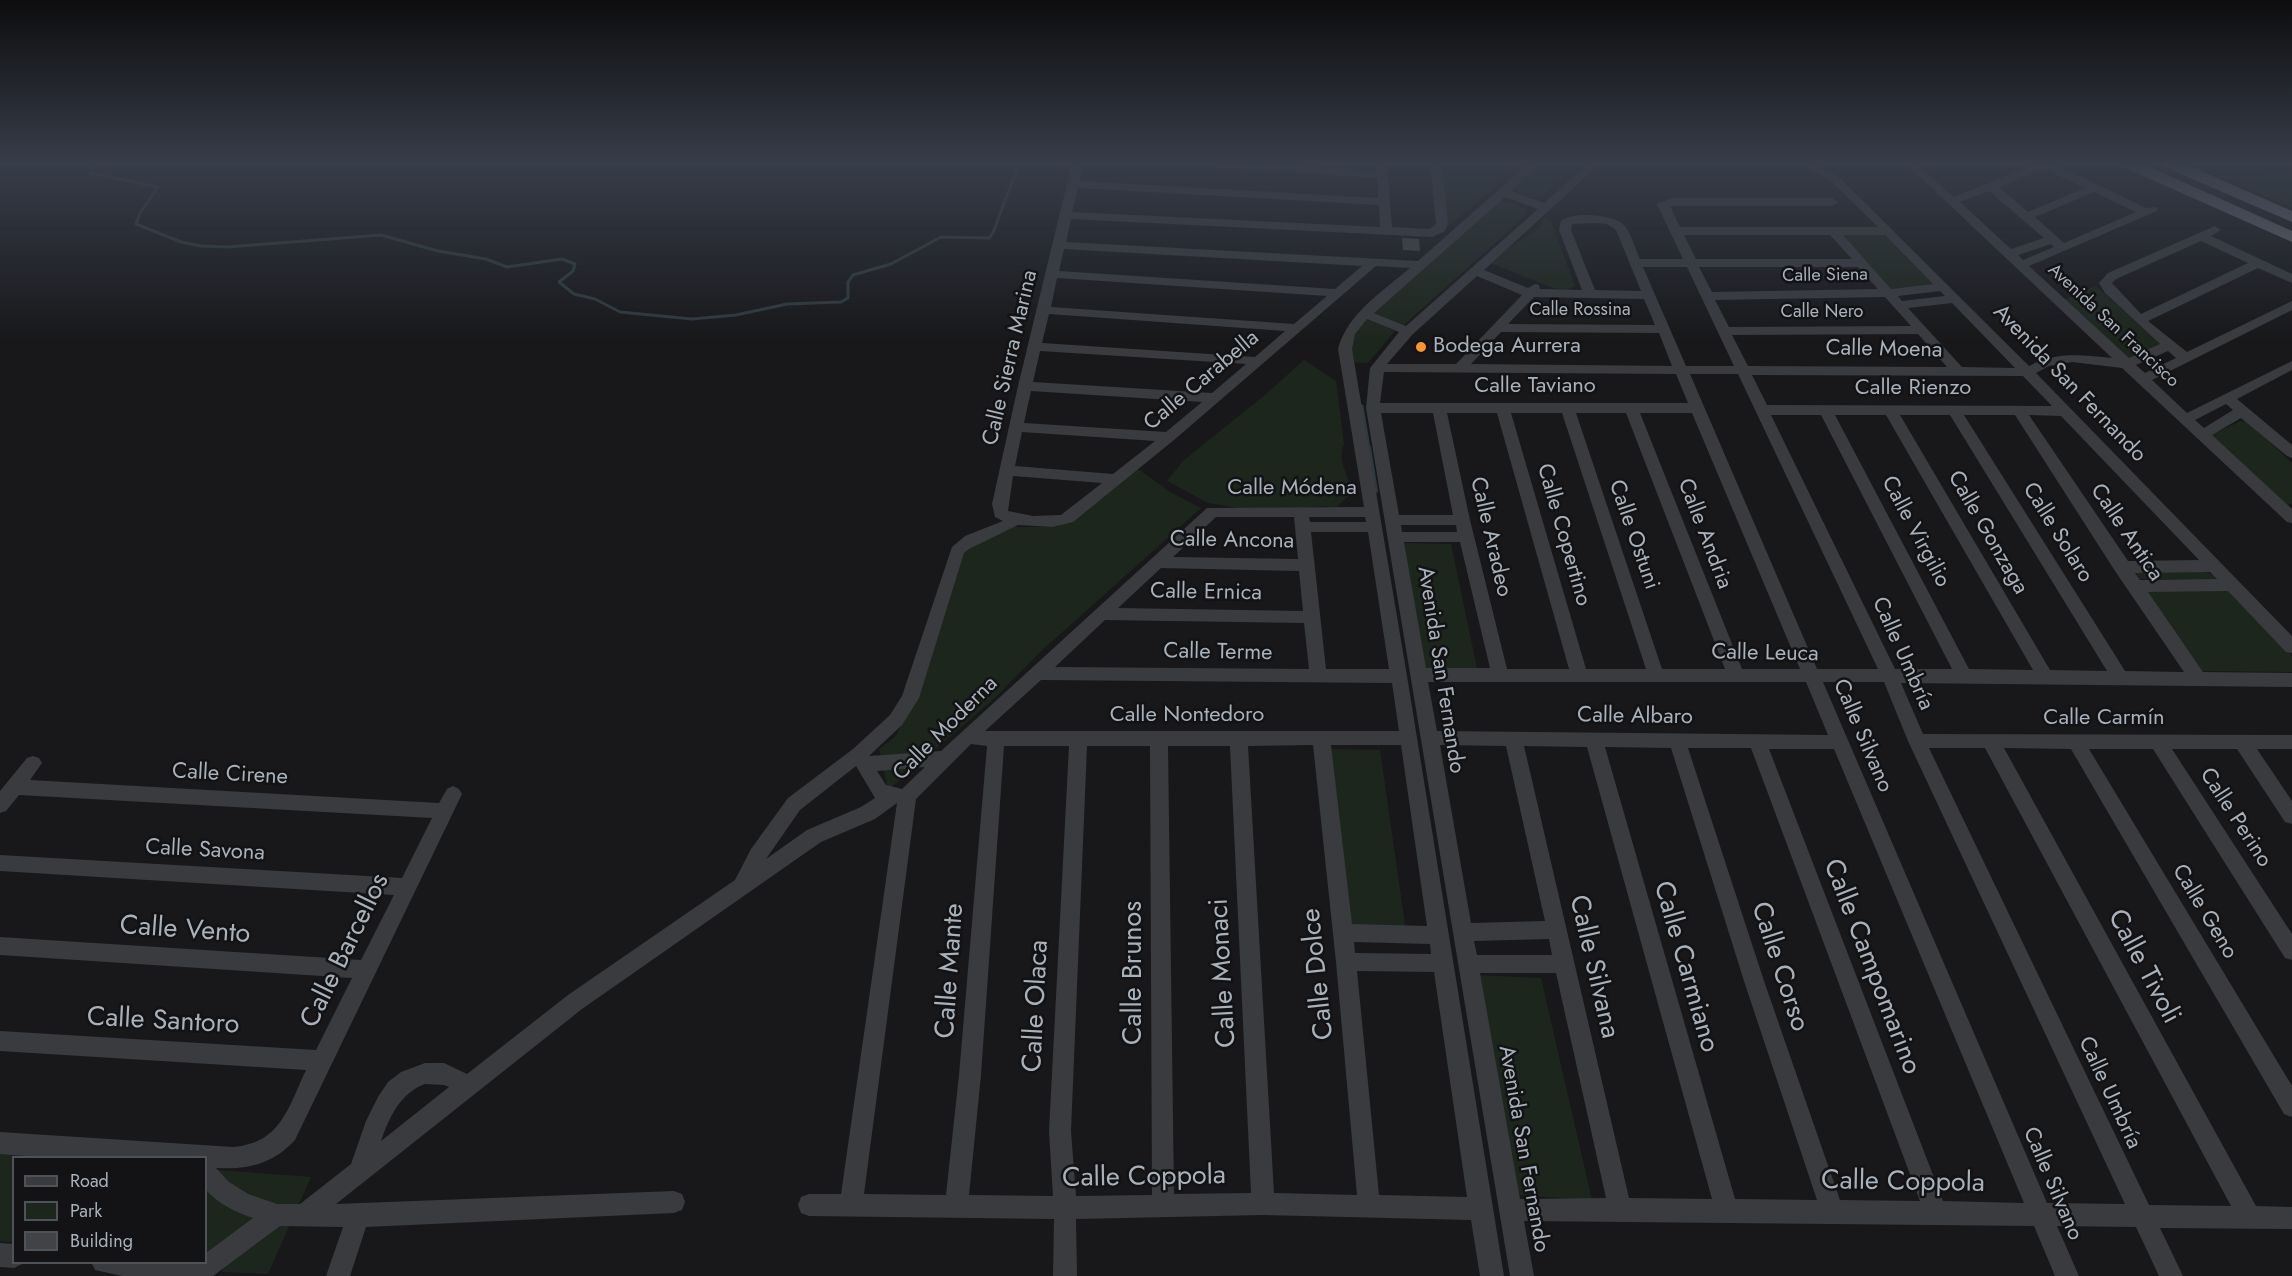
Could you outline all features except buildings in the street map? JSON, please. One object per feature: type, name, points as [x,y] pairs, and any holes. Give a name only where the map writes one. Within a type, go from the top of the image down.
[{"type":"highway","points":[[2260,223],[2292,237]]},
{"type":"street","name":"Calle Sierra Marina","points":[[1014,520],[1003,516],[999,510],[1025,386],[1064,223]]},
{"type":"street","points":[[1227,223],[1432,233],[1439,230],[1442,223]]},
{"type":"street","points":[[1385,223],[1386,231]]},
{"type":"street","name":"Avenida San Fernando","points":[[1468,223],[1365,314],[1349,333],[1345,349],[1399,676],[1437,934],[1492,1276]]},
{"type":"street","name":"Avenida San Fernando","points":[[1522,1276],[1373,408],[1377,368],[1389,349],[1528,223]]},
{"type":"street","name":"Calle Silvano","points":[[1566,223],[1564,224],[1590,294]]},
{"type":"street","name":"Calle Silvano","points":[[1614,223],[1619,225],[1636,262],[1696,408],[1841,742],[2067,1276]]},
{"type":"street","name":"Calle Umbría","points":[[1672,223],[1890,677],[1917,741],[2171,1276]]},
{"type":"street","name":"Avenida San Fernando","points":[[1879,223],[2027,372],[2292,647]]},
{"type":"street","name":"Avenida San Francisco","points":[[1976,223],[2202,435],[2291,515]]},
{"type":"street","points":[[2035,223],[2058,243]]},
{"type":"street","points":[[2010,254],[2058,243],[2116,223]]},
{"type":"street","points":[[2185,358],[2109,290],[2106,280],[2215,230]]},
{"type":"street","points":[[1676,231],[1888,231]]},
{"type":"street","points":[[1833,231],[1958,371]]},
{"type":"street","points":[[2200,236],[2292,279]]},
{"type":"street","points":[[2022,265],[2058,243]]},
{"type":"street","points":[[1059,244],[1414,270]]},
{"type":"street","points":[[1636,262],[1860,263]]},
{"type":"street","points":[[2141,319],[2258,263]]},
{"type":"street","points":[[1479,266],[1534,289],[1550,293],[1648,295]]},
{"type":"street","name":"Calle Carabella","points":[[1014,520],[1053,522],[1068,518],[1169,437],[1368,267]]},
{"type":"street","points":[[1052,274],[1340,293]]},
{"type":"street","name":"Calle Siena","points":[[1708,296],[1887,293],[1942,287]]},
{"type":"street","points":[[1461,367],[1534,289]]},
{"type":"street","points":[[1898,305],[1953,299]]},
{"type":"street","points":[[2144,379],[2292,304]]},
{"type":"street","points":[[1044,310],[1298,328]]},
{"type":"street","points":[[1365,314],[1408,331]]},
{"type":"street","name":"Calle Rossina","points":[[1498,328],[1663,329]]},
{"type":"street","name":"Calle Nero","points":[[1724,331],[1920,330]]},
{"type":"street","points":[[2027,372],[2046,362],[2072,358],[2128,364],[2170,345]]},
{"type":"street","points":[[1035,346],[1258,361]]},
{"type":"street","points":[[2186,419],[2292,365]]},
{"type":"street","name":"Calle Moena","points":[[1377,368],[1680,368],[2027,372]]},
{"type":"street","points":[[1025,386],[1215,398]]},
{"type":"street","points":[[2227,398],[2288,445]]},
{"type":"street","name":"Calle Taviano","points":[[1373,408],[1696,408]]},
{"type":"street","name":"Calle Copertino","points":[[1503,408],[1579,675]]},
{"type":"street","name":"Calle Ostuni","points":[[1567,408],[1656,675]]},
{"type":"street","name":"Calle Andria","points":[[1631,408],[1736,676]]},
{"type":"street","name":"Calle Aradeo","points":[[1439,409],[1462,520],[1500,675]]},
{"type":"street","name":"Calle Virgilio","points":[[1825,409],[1964,676]]},
{"type":"street","name":"Calle Rienzo","points":[[1762,410],[2064,411]]},
{"type":"street","name":"Calle Gonzaga","points":[[1890,410],[2046,678]]},
{"type":"street","name":"Calle Solaro","points":[[1954,410],[2121,679]]},
{"type":"street","name":"Calle Antica","points":[[2019,411],[2121,567],[2198,679]]},
{"type":"street","points":[[2202,435],[2242,411]]},
{"type":"street","points":[[1016,428],[1169,437]]},
{"type":"street","points":[[1007,470],[1115,479]]},
{"type":"street","name":"Calle Módena","points":[[1212,512],[1302,520],[1373,520]]},
{"type":"street","name":"Calle Moderna","points":[[851,1205],[900,796],[946,758],[1099,614],[1212,512]]},
{"type":"street","points":[[740,889],[758,855],[794,804],[862,759],[896,720],[910,698],[957,550],[968,540],[1004,528],[1014,520]]},
{"type":"street","points":[[1302,520],[1318,676]]},
{"type":"street","points":[[1394,528],[1462,520]]},
{"type":"street","points":[[1394,528],[1466,537]]},
{"type":"street","name":"Calle Ancona","points":[[1157,562],[1306,565]]},
{"type":"street","points":[[2121,567],[2213,566]]},
{"type":"street","points":[[2134,586],[2232,585]]},
{"type":"street","name":"Calle Ernica","points":[[1099,614],[1312,617]]},
{"type":"street","name":"Calle Terme","points":[[1038,673],[1399,676]]},
{"type":"street","name":"Calle Leuca","points":[[1418,675],[1964,676],[2292,680]]},
{"type":"street","points":[[1403,707],[1423,707]]},
{"type":"street","name":"Calle Nontedoro","points":[[966,737],[996,740],[1407,738]]},
{"type":"street","name":"Calle Dolce","points":[[1321,738],[1346,963],[1369,1205]]},
{"type":"street","name":"Calle Albaro","points":[[1428,738],[1841,742]]},
{"type":"street","name":"Calle Silvana","points":[[1513,738],[1620,1209]]},
{"type":"street","name":"Calle Olaca","points":[[1065,1276],[1065,1208],[1060,1131],[1078,739]]},
{"type":"street","name":"Calle Brunos","points":[[1159,739],[1163,1206]]},
{"type":"street","name":"Calle Monaci","points":[[1239,739],[1263,1204]]},
{"type":"street","name":"Calle Carmiano","points":[[1594,739],[1727,1210]]},
{"type":"street","name":"Calle Mante","points":[[956,1207],[970,1075],[996,740]]},
{"type":"street","name":"Calle Corso","points":[[1677,740],[1754,981],[1832,1210]]},
{"type":"street","name":"Calle Campomarino","points":[[1757,741],[1936,1212]]},
{"type":"street","name":"Calle Carmín","points":[[1917,741],[2292,742]]},
{"type":"street","name":"Calle Tivoli","points":[[1991,742],[2250,1218]]},
{"type":"street","name":"Calle Geno","points":[[2076,742],[2292,1106]]},
{"type":"street","name":"Calle Perino","points":[[2158,742],[2292,951]]},
{"type":"street","points":[[2242,742],[2292,816]]},
{"type":"street","points":[[862,759],[946,758]]},
{"type":"street","points":[[862,759],[880,792],[900,796]]},
{"type":"street","points":[[0,805],[33,763]]},
{"type":"street","name":"Calle Cirene","points":[[14,787],[449,802]]},
{"type":"street","points":[[304,1215],[575,1002],[814,837],[900,796]]},
{"type":"street","name":"Calle Barcellos","points":[[207,1161],[250,1157],[270,1149],[287,1132],[449,802]]},
{"type":"street","name":"Calle Savona","points":[[0,863],[407,887]]},
{"type":"street","points":[[1462,932],[1557,930]]},
{"type":"street","points":[[1342,933],[1437,934]]},
{"type":"street","name":"Calle Vento","points":[[0,946],[367,970]]},
{"type":"street","points":[[1346,963],[1442,963]]},
{"type":"street","points":[[1468,964],[1565,964]]},
{"type":"street","name":"Calle Santoro","points":[[0,1041],[322,1060]]},
{"type":"street","points":[[360,1172],[373,1128],[385,1103],[402,1083],[420,1073],[446,1074],[468,1087]]},
{"type":"street","points":[[0,1143],[137,1156]]},
{"type":"street","points":[[207,1171],[221,1190],[242,1203],[277,1215],[358,1215],[674,1202]]},
{"type":"street","name":"Calle Coppola","points":[[809,1205],[1065,1208],[1263,1204],[1480,1209]]},
{"type":"street","name":"Calle Coppola","points":[[1512,1210],[1832,1210],[2292,1218]]},
{"type":"street","points":[[112,1264],[198,1274],[277,1215]]},
{"type":"street","points":[[338,1276],[358,1215]]},
{"type":"green space","points":[[1474,223],[1518,223],[1404,325],[1373,312]]},
{"type":"green space","points":[[1541,223],[1552,223],[1575,286],[1566,290],[1553,288],[1488,262],[1539,228]]},
{"type":"green space","points":[[1842,234],[1884,235],[1933,284],[1891,289],[1842,237]]},
{"type":"green space","points":[[2096,286],[2161,345],[2128,359],[2063,300]]},
{"type":"green space","points":[[1365,318],[1395,331],[1368,363],[1347,362],[1346,344]]},
{"type":"green space","points":[[1304,360],[1336,381],[1344,444],[1342,457],[1352,493],[1337,506],[1336,512],[1326,506],[1264,512],[1208,503],[1167,481],[1184,460],[1265,395]]},
{"type":"green space","points":[[2241,421],[2249,423],[2292,463],[2292,503],[2285,507],[2210,435]]},
{"type":"green space","points":[[1138,469],[1170,492],[1201,508],[1038,654],[995,698],[888,790],[879,749],[896,736],[929,659],[954,553],[1010,527],[1056,527],[1067,522]]},
{"type":"green space","points":[[1398,543],[1451,544],[1477,668],[1422,668]]},
{"type":"green space","points":[[2203,570],[2216,577],[2214,580],[2140,579],[2135,572]]},
{"type":"green space","points":[[2227,588],[2292,656],[2292,672],[2202,671],[2145,590]]},
{"type":"green space","points":[[1325,749],[1380,750],[1405,925],[1403,932],[1352,930]]},
{"type":"green space","points":[[1474,975],[1541,978],[1592,1200],[1515,1195]]},
{"type":"green space","points":[[0,1153],[40,1156],[12,1156],[12,1242],[0,1241]]},
{"type":"green space","points":[[207,1169],[311,1177],[268,1274],[223,1272],[220,1263],[207,1257]]},
{"type":"waterway","points":[[137,223],[181,242],[201,246],[227,247],[381,235],[438,251],[486,259],[507,267],[562,259],[575,264],[573,271],[559,282],[574,294],[595,299],[620,312],[692,319],[736,315],[787,304],[841,302],[848,298],[848,282],[853,275],[891,264],[941,237],[989,238],[997,223]]},
{"type":"waterway","points":[[1362,406],[1369,448]]},
{"type":"waterway","points":[[1369,447],[1376,491]]},
{"type":"place","name":"Bodega Aurrera","points":[[1421,347]]}]
